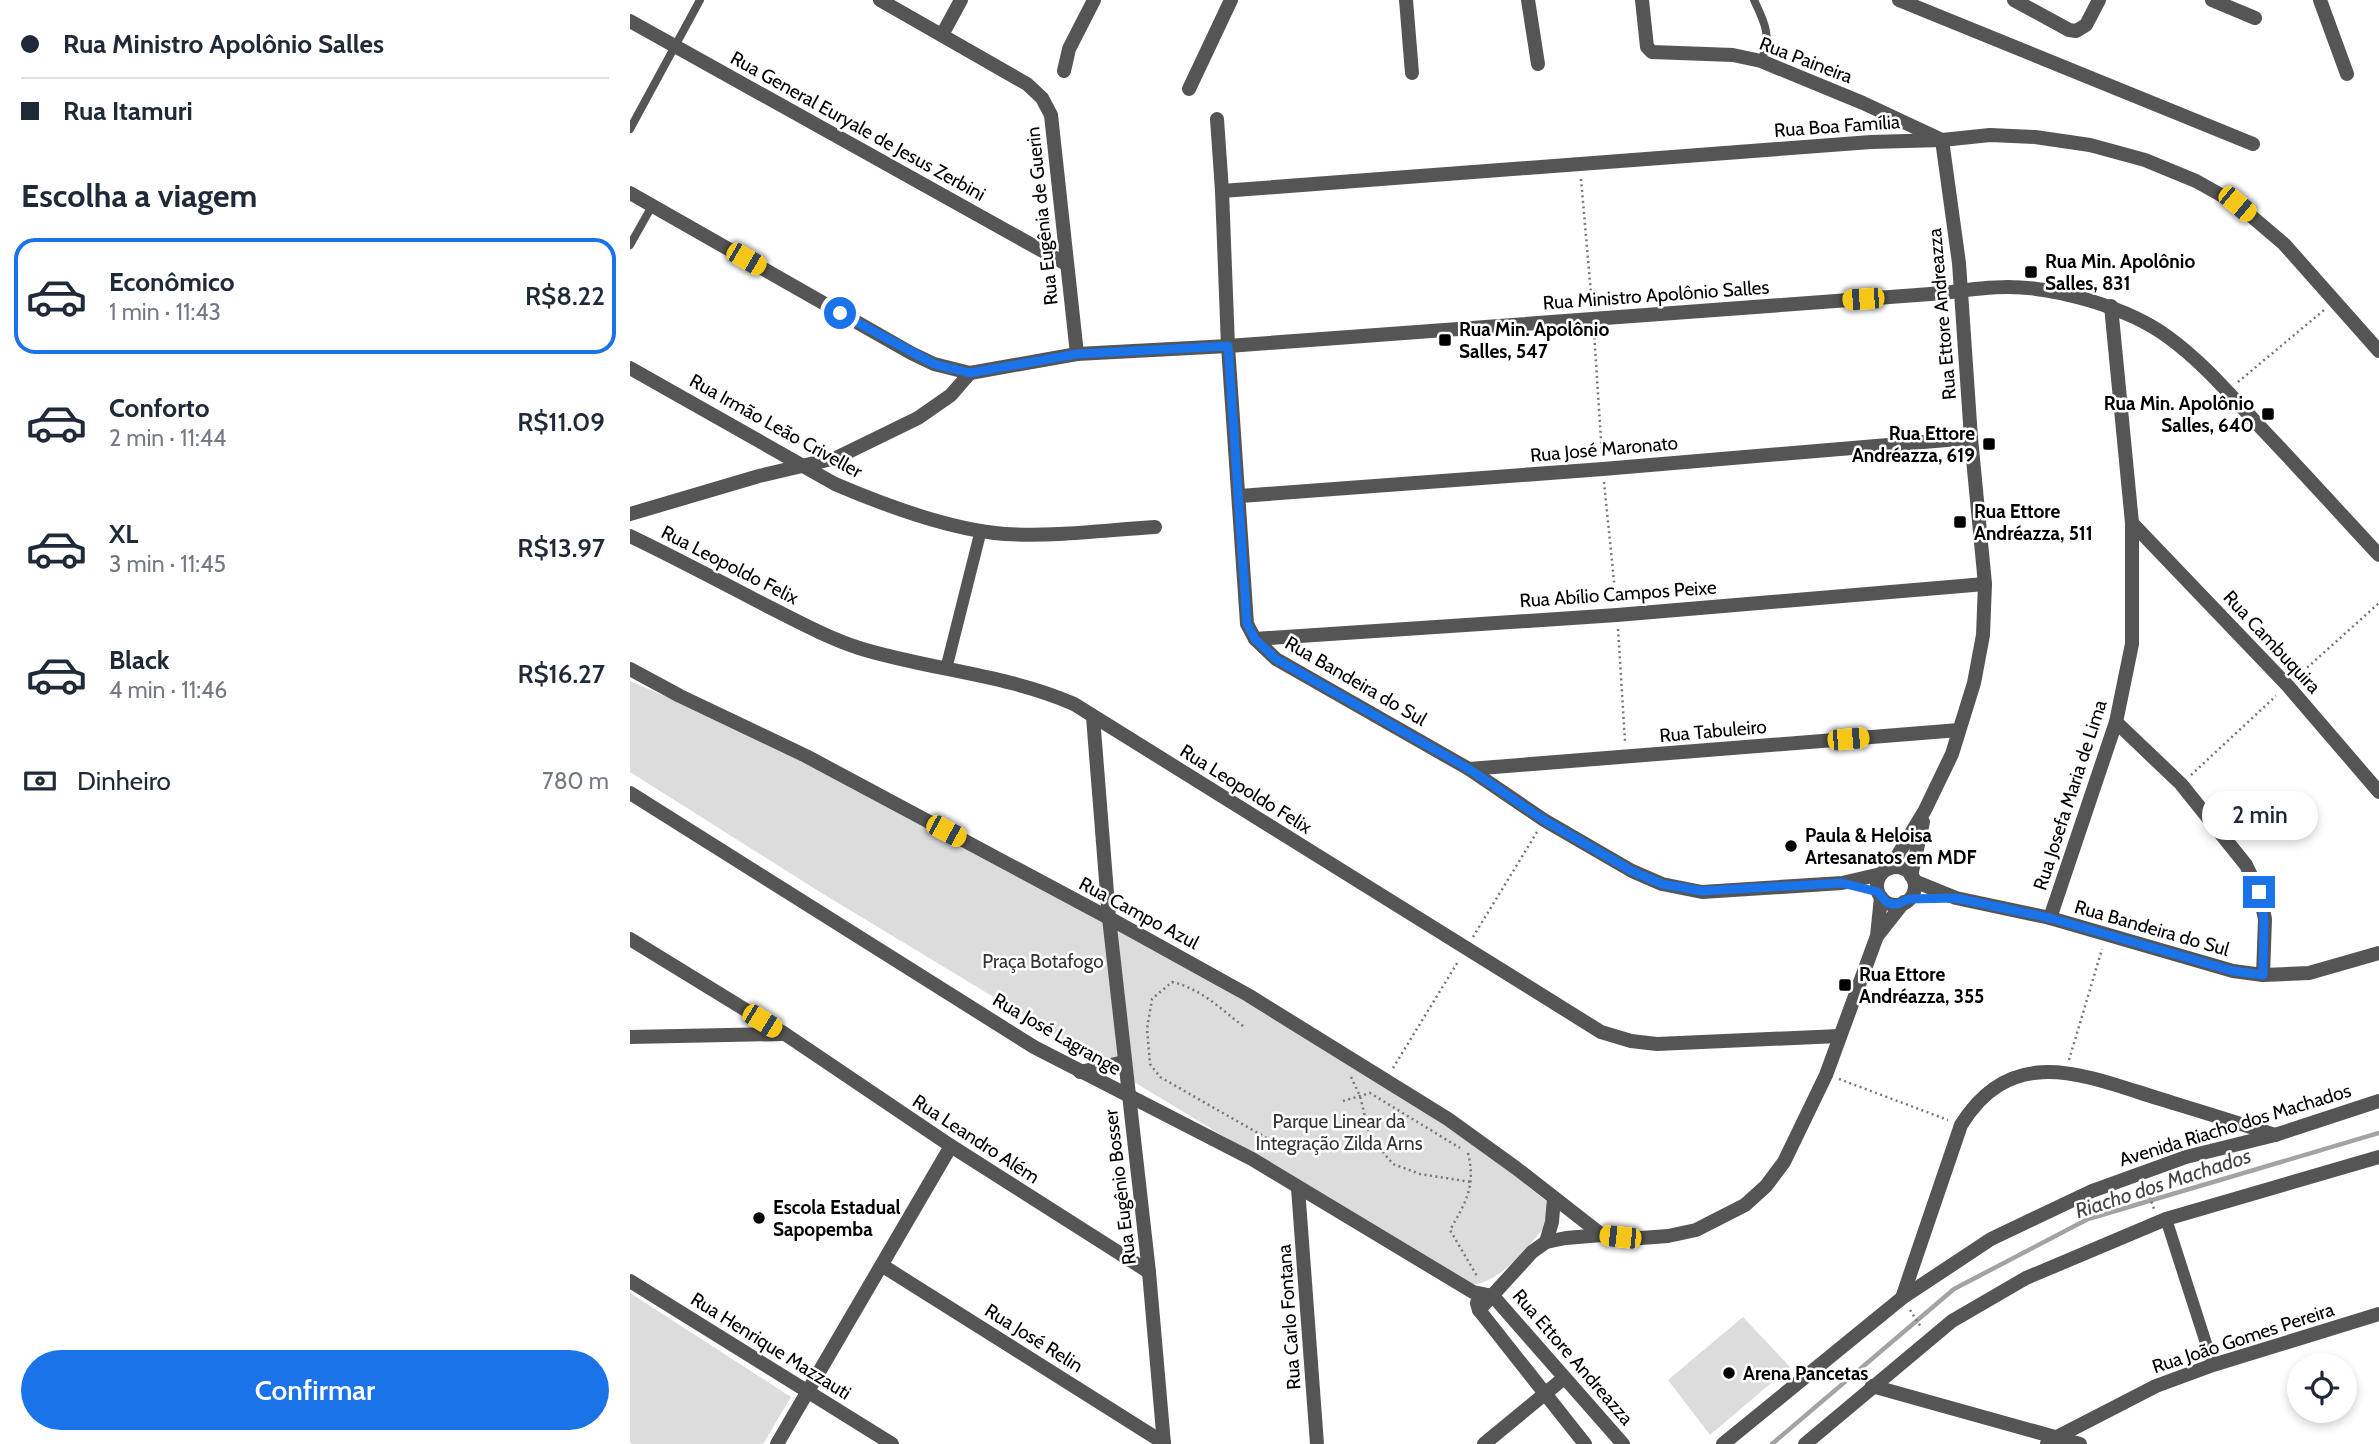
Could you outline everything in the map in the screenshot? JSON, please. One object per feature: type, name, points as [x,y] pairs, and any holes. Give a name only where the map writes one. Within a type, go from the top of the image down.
[{"type":"street","name":"Rua Eugênia de Guerin","points":[[880,0],[1027,84],[1042,98],[1051,115],[1077,354]]},
{"type":"street","points":[[942,35],[961,0]]},
{"type":"street","points":[[1064,71],[1069,49],[1094,0]]},
{"type":"street","points":[[1189,89],[1231,0]]},
{"type":"street","points":[[1406,0],[1412,74]]},
{"type":"street","points":[[1528,0],[1538,64]]},
{"type":"street","name":"Rua Paineira","points":[[1642,0],[1648,50],[1655,53],[1733,55],[1761,61],[1863,103],[1942,140]]},
{"type":"street","points":[[1899,0],[2253,144]]},
{"type":"street","points":[[2014,0],[2069,30],[2076,31],[2086,25],[2099,0]]},
{"type":"street","points":[[2213,0],[2255,18]]},
{"type":"street","points":[[2320,0],[2347,74]]},
{"type":"street","name":"Rua General Euryale de Jesus Zerbini","points":[[630,21],[1066,264]]},
{"type":"street","name":"Rua Bandeira do Sul","points":[[1217,118],[1228,346],[1247,624],[1255,639],[1276,659],[1469,769],[1544,820],[1632,871],[1662,884],[1702,891],[1842,883],[1886,871]]},
{"type":"street","name":"Rua Boa Família","points":[[1222,191],[1871,142],[1942,140],[1990,135],[2035,137],[2090,145],[2145,160],[2196,181],[2237,204],[2284,244],[2379,351]]},
{"type":"street","name":"Rua Ettore Andreazza","points":[[1886,871],[1925,810],[1952,754],[1974,684],[1983,635],[1985,584],[1971,438],[1959,263],[1942,140]]},
{"type":"street","name":"Rua Ministro Apolônio Salles","points":[[630,193],[911,353],[934,364],[970,373],[1077,354],[1228,346],[2011,287],[2066,295],[2111,306],[2145,322],[2195,359],[2228,391],[2379,555]]},
{"type":"street","name":"Rua Josefa Maria de Lima","points":[[2050,918],[2116,722],[2132,644],[2132,523],[2111,306]]},
{"type":"street","name":"Rua Irmão Leão Criveller","points":[[630,368],[835,484],[903,510],[1004,534],[1155,527]]},
{"type":"street","points":[[630,514],[759,476],[836,458],[918,418],[951,396],[970,373]]},
{"type":"street","name":"Rua José Maronato","points":[[1240,496],[1971,438]]},
{"type":"street","name":"Rua Cambuquira","points":[[2132,523],[2288,686],[2379,792]]},
{"type":"street","points":[[946,668],[981,530]]},
{"type":"street","name":"Rua Leopoldo Felix","points":[[630,536],[819,633],[858,648],[1042,691],[1074,704],[1601,1032],[1630,1041],[1657,1044],[1839,1036]]},
{"type":"street","name":"Rua Abílio Campos Peixe","points":[[1255,639],[1617,615],[1985,584]]},
{"type":"street","name":"Rua Campo Azul","points":[[630,669],[806,756],[1248,995],[1459,1127],[1602,1236]]},
{"type":"street","name":"Rua Eugênio Bosser","points":[[1093,717],[1124,1062],[1149,1272],[1164,1444]]},
{"type":"street","points":[[2116,722],[2180,784],[2246,865],[2259,892],[2264,919],[2263,975]]},
{"type":"street","name":"Rua Tabuleiro","points":[[1469,769],[1959,730]]},
{"type":"street","name":"Rua José Lagrange","points":[[630,793],[1034,1047],[1252,1159],[1474,1292]]},
{"type":"street","name":"Rua Ettore Andreazza","points":[[1913,878],[1925,810]]},
{"type":"street","points":[[1554,1198],[1552,1222],[1546,1242],[1566,1238],[1641,1238],[1677,1234],[1696,1230],[1745,1205],[1766,1186],[1784,1162],[1826,1074],[1877,936],[1880,895],[1878,880],[1886,871],[1902,868],[1913,878],[1913,894],[1877,936]]},
{"type":"street","name":"Rua Bandeira do Sul","points":[[1913,878],[1956,898],[2050,918],[2233,971],[2263,975],[2309,972],[2379,953]]},
{"type":"street","name":"Rua Bandeira do Sul","points":[[1842,883],[1880,895]]},
{"type":"street","points":[[1880,895],[1892,904],[1906,900]]},
{"type":"street","name":"Rua Bandeira do Sul","points":[[1906,900],[1956,898]]},
{"type":"street","name":"Rua Leandro Além","points":[[630,939],[785,1034],[951,1146],[1149,1272]]},
{"type":"street","points":[[630,1037],[785,1034]]},
{"type":"street","points":[[1080,1072],[1124,1062]]},
{"type":"street","points":[[1904,1301],[1961,1125],[1972,1107],[1991,1089],[2010,1078],[2037,1072],[2066,1072],[2275,1135]]},
{"type":"street","name":"Avenida Riacho dos Machados","points":[[1723,1444],[1904,1301],[1991,1239],[2092,1191],[2186,1157],[2275,1135],[2379,1101]]},
{"type":"street","points":[[777,1444],[951,1146]]},
{"type":"street","points":[[1805,1444],[1952,1321],[2026,1278],[2160,1216],[2379,1157]]},
{"type":"street","name":"Rua Carlo Fontana","points":[[1298,1188],[1317,1444]]},
{"type":"street","points":[[2160,1216],[2213,1365]]},
{"type":"street","name":"Rua Ettore Andreazza","points":[[1479,1310],[1532,1252],[1546,1242]]},
{"type":"street","name":"Rua José Relin","points":[[883,1266],[1164,1444]]},
{"type":"street","name":"Rua Henrique Mazzauti","points":[[630,1280],[892,1444]]},
{"type":"street","points":[[1474,1292],[1479,1310],[1585,1444]]},
{"type":"street","name":"Rua Ettore Andreazza","points":[[1474,1292],[1493,1296],[1623,1444]]},
{"type":"street","name":"Rua João Gomes Pereira","points":[[2051,1441],[2156,1386],[2213,1365],[2379,1314]]},
{"type":"street","points":[[1484,1444],[1564,1378]]},
{"type":"street","points":[[1872,1386],[2051,1441],[2080,1444]]},
{"type":"lane","points":[[630,129],[700,0]]},
{"type":"lane","points":[[1754,0],[1768,38],[1761,61]]},
{"type":"lane","points":[[630,245],[652,206]]},
{"type":"path","points":[[1580,165],[1626,757]]},
{"type":"path","points":[[2228,391],[2334,301]]},
{"type":"path","points":[[1386,1079],[1544,820]]},
{"type":"path","points":[[2066,1072],[2106,936]]},
{"type":"path","points":[[1243,1026],[1186,985],[1172,982],[1152,999],[1147,1029],[1150,1064],[1160,1077],[1284,1148]]},
{"type":"path","points":[[1340,1052],[1360,1096],[1370,1137],[1393,1164],[1420,1174],[1471,1182]]},
{"type":"path","points":[[1826,1074],[1961,1125]]},
{"type":"path","points":[[1343,1101],[1370,1093],[1467,1152],[1473,1174],[1467,1197],[1450,1230],[1477,1276]]},
{"type":"path","points":[[2145,1181],[2160,1216]]},
{"type":"path","points":[[1904,1301],[1922,1326]]},
{"type":"green space","name":"Parque Linear da Integração Zilda Arns","points":[[630,681],[771,742],[1214,983],[1465,1136],[1546,1201],[1551,1214],[1547,1224],[1501,1272],[1479,1283],[1468,1284],[820,892],[630,772]]},
{"type":"green space","points":[[630,1293],[791,1397],[763,1444],[630,1442]]},
{"type":"green space","name":"Arena Pancetas","points":[[1743,1317],[1790,1367],[1710,1435],[1668,1380]]},
{"type":"waterway","name":"Riacho dos Machados","points":[[1772,1444],[1954,1289],[2088,1219],[2379,1133]]},
{"type":"place","name":"Rua Min. Apolônio Salles, 831","points":[[2031,272]]},
{"type":"place","name":"Rua Min. Apolônio Salles, 547","points":[[1445,340]]},
{"type":"place","name":"Rua Min. Apolônio Salles, 640","points":[[2268,414]]},
{"type":"place","name":"Rua Ettore Andréazza, 619","points":[[1989,444]]},
{"type":"place","name":"Rua Ettore Andréazza, 511","points":[[1960,522]]},
{"type":"place","name":"Paula & Heloisa Artesanatos em MDF","points":[[1791,846]]},
{"type":"place","name":"Rua Ettore Andréazza, 355","points":[[1845,985]]},
{"type":"place","name":"Escola Estadual Sapopemba","points":[[759,1218]]},
{"type":"place","name":"Arena Pancetas","points":[[1729,1373]]},
{"type":"route","points":[[840,313],[934,364],[970,373],[1077,354],[1228,346],[1247,624],[1255,639],[1276,659],[1469,769],[1544,820],[1632,871],[1662,884],[1702,891],[1842,883],[1878,892],[1886,902],[1892,904],[1909,899],[1956,898],[2050,918],[2233,971],[2263,975],[2264,919],[2259,892]]},
{"type":"park label","name":"Praça Botafogo","points":[[1043,961]]}]
